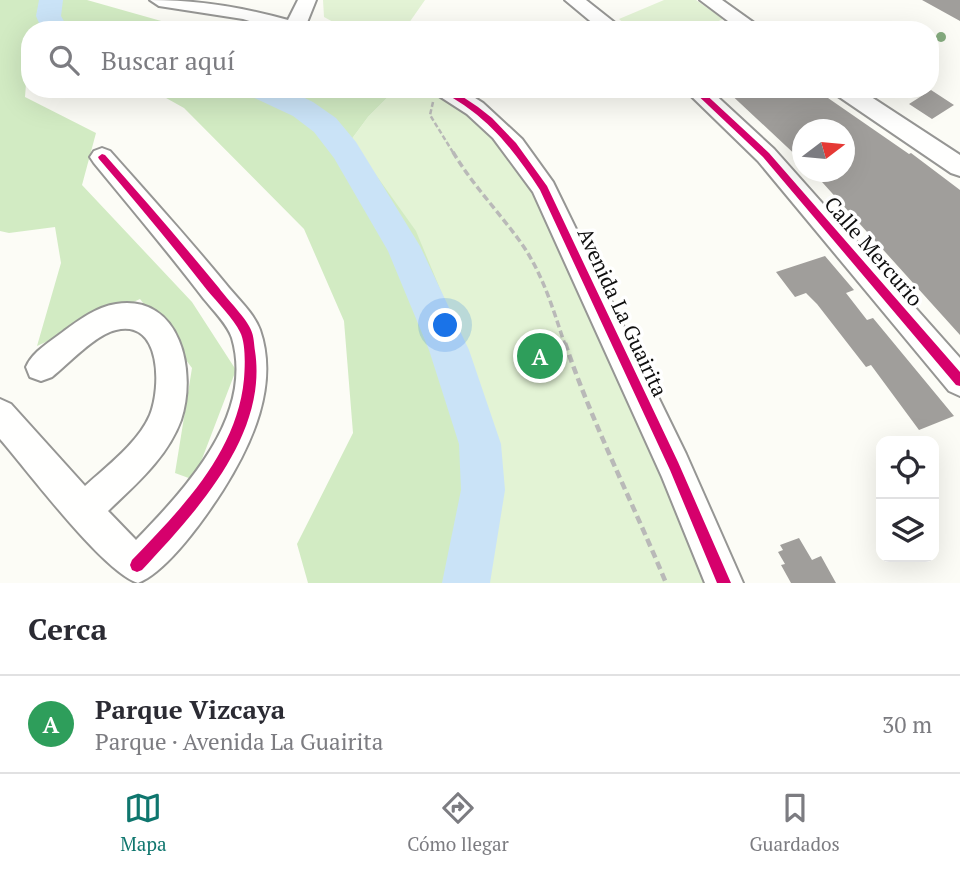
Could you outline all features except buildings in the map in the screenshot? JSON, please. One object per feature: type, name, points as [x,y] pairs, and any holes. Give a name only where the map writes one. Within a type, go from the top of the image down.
[{"type":"street","points":[[159,0],[206,4],[270,21]]},
{"type":"street","points":[[301,21],[307,0]]},
{"type":"street","points":[[574,0],[602,21]]},
{"type":"street","points":[[709,0],[740,21]]},
{"type":"street","name":"Avenida La Guairita","points":[[450,98],[479,111],[502,131],[522,154],[544,189],[674,466],[724,583]]},
{"type":"street","name":"Calle Mercurio","points":[[705,98],[766,155],[960,382]]},
{"type":"street","points":[[856,98],[960,167]]},
{"type":"street","points":[[0,415],[136,574],[202,493],[229,453],[246,405],[252,366],[246,331],[178,244],[102,157]]},
{"type":"street","points":[[41,367],[109,318],[129,315],[148,321],[167,344],[171,380],[165,418],[148,446],[84,510]]},
{"type":"path","points":[[434,98],[430,115],[463,168],[520,241],[545,287],[587,408],[627,489],[666,583]]},
{"type":"green space","points":[[0,0],[87,0],[161,21],[21,21],[21,98],[27,98],[96,133],[82,185],[192,302],[236,370],[194,480],[175,473],[192,368],[140,299],[37,346],[61,263],[55,227],[9,233],[0,231]]},
{"type":"green space","points":[[323,0],[425,0],[410,21],[331,21],[324,17]]},
{"type":"green space","points":[[664,0],[696,0],[723,19],[621,21],[619,19]]},
{"type":"green space","points":[[166,98],[387,98],[351,140],[416,231],[478,380],[490,501],[480,583],[308,583],[297,544],[353,433],[344,321],[304,229],[184,108]]},
{"type":"green space","points":[[387,98],[446,98],[490,131],[514,159],[536,189],[712,583],[480,583],[490,501],[351,140]]},
{"type":"waterway","points":[[50,21],[51,0]]},
{"type":"waterway","points":[[279,98],[303,109],[325,125],[345,150],[403,246],[449,350],[480,444],[483,490],[466,583]]},
{"type":"cycle path","points":[[460,98],[502,132],[544,189],[674,466],[724,583]]},
{"type":"cycle path","points":[[705,98],[766,155],[960,381]]},
{"type":"cycle path","points":[[102,157],[178,245],[246,331],[251,365],[248,398],[238,429],[223,460],[183,516],[137,565]]},
{"type":"place","name":"Parque Vizcaya","points":[[540,356]]}]
